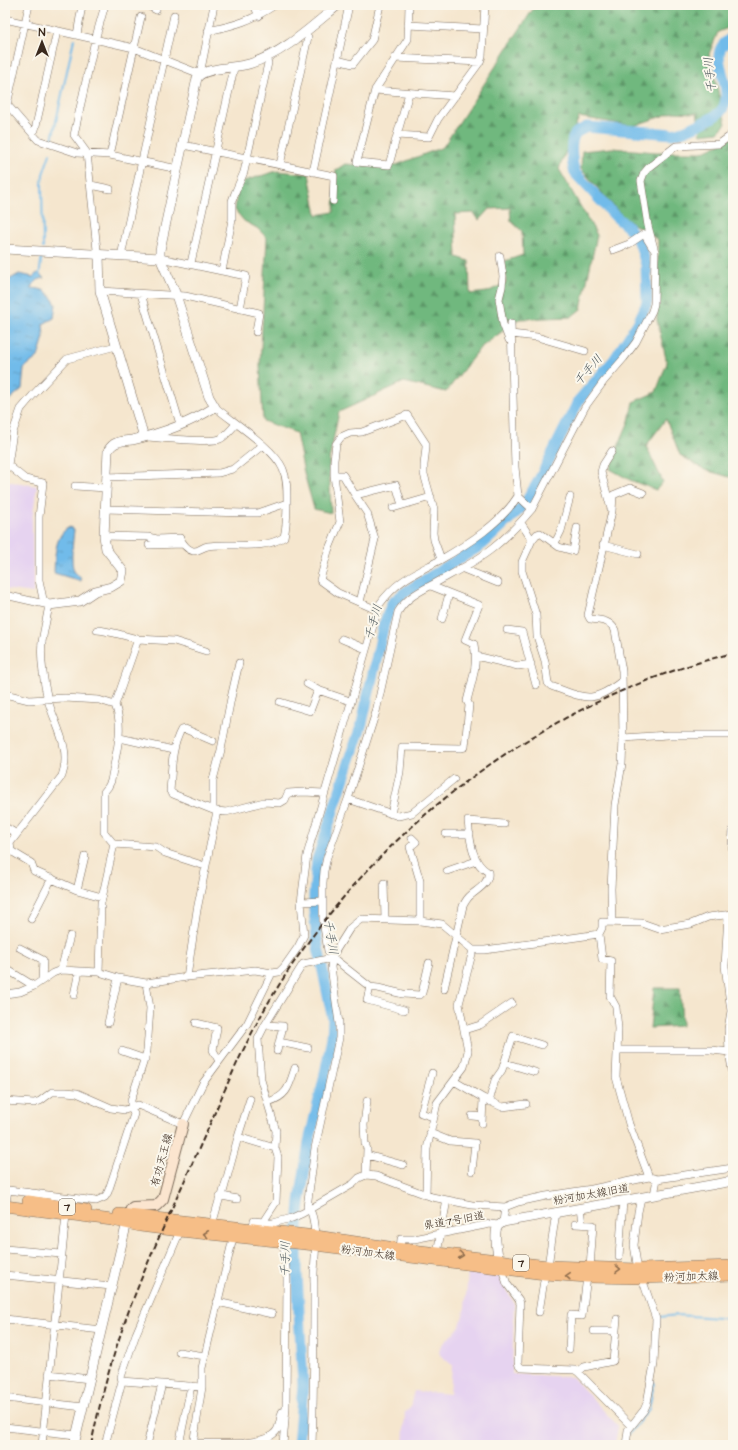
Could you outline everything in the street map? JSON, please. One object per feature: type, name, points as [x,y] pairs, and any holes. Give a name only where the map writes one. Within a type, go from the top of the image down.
[{"type":"main road","name":"有功天王線","points":[[128,1219],[133,1207],[156,1206],[163,1199],[183,1124]]},
{"type":"main road","name":"粉河加太線","points":[[6,1200],[66,1215],[212,1225],[234,1232],[252,1230],[286,1239]]},
{"type":"main road","name":"粉河加太線","points":[[6,1200],[128,1219],[140,1226],[180,1231],[234,1232],[286,1239],[437,1252],[500,1264]]},
{"type":"main road","name":"粉河加太線","points":[[313,1241],[547,1270],[588,1273],[733,1275]]},
{"type":"main road","name":"粉河加太線","points":[[640,1274],[733,1266]]},
{"type":"street","points":[[29,5],[6,103],[38,140],[77,153],[110,155],[178,169]]},
{"type":"street","points":[[77,35],[82,5]]},
{"type":"street","points":[[105,5],[95,40],[74,135],[87,153],[97,250],[99,255],[100,291],[144,437]]},
{"type":"street","points":[[147,5],[156,10]]},
{"type":"street","points":[[104,536],[148,536],[158,539],[180,538],[182,544],[187,548],[197,551],[208,546],[260,545],[279,540],[284,536],[286,530],[286,481],[283,469],[277,459],[263,445],[215,408],[209,397],[177,296],[160,258],[160,250],[214,5]]},
{"type":"street","points":[[254,5],[259,16]]},
{"type":"street","points":[[208,31],[244,23],[259,16],[275,5]]},
{"type":"street","points":[[5,19],[134,48],[200,74],[234,68],[266,58],[281,50],[338,5]]},
{"type":"street","points":[[313,172],[349,5]]},
{"type":"street","points":[[337,60],[353,64],[372,40],[380,5]]},
{"type":"street","points":[[409,5],[408,39],[376,90],[357,162],[389,165],[409,93]]},
{"type":"street","points":[[397,135],[429,137],[438,120],[480,62],[482,56],[485,5]]},
{"type":"street","points":[[122,256],[174,15]]},
{"type":"street","points":[[110,155],[141,17]]},
{"type":"street","points":[[408,25],[483,29]]},
{"type":"street","points":[[32,133],[35,130],[57,31]]},
{"type":"street","points":[[280,165],[308,37],[304,33]]},
{"type":"street","points":[[222,271],[232,220],[232,201],[244,172],[268,63],[266,58]]},
{"type":"street","points":[[395,58],[480,62]]},
{"type":"street","points":[[191,264],[234,68]]},
{"type":"street","points":[[376,90],[455,96]]},
{"type":"street","points":[[429,964],[422,993],[420,995],[403,994],[370,987],[331,957],[328,951],[323,921],[322,883],[327,857],[348,799],[376,712],[398,612],[403,603],[414,594],[431,586],[493,548],[521,523],[531,508],[585,407],[636,342],[652,311],[654,304],[655,252],[648,226],[641,182],[644,173],[649,167],[676,146],[719,144],[730,136],[733,131]]},
{"type":"street","points":[[183,145],[334,176],[332,201]]},
{"type":"street","points":[[91,185],[110,189]]},
{"type":"street","points":[[613,250],[629,244],[644,234],[655,252]]},
{"type":"street","points":[[6,249],[160,258],[246,276],[240,309]]},
{"type":"street","points":[[500,256],[503,276],[499,299],[503,324],[511,343]]},
{"type":"street","points":[[100,291],[185,296],[259,313],[256,332]]},
{"type":"street","points":[[141,294],[180,424]]},
{"type":"street","points":[[511,323],[515,467],[519,498],[531,508]]},
{"type":"street","points":[[511,334],[537,337],[585,351]]},
{"type":"street","points":[[49,605],[43,599],[39,580],[39,517],[43,483],[25,479],[8,465],[14,432],[21,409],[67,359],[116,346]]},
{"type":"street","points":[[5,596],[49,605],[80,601],[95,591],[112,587],[121,581],[123,571],[106,548],[104,536],[108,451],[110,446],[115,443],[144,437],[180,424],[205,414],[215,408]]},
{"type":"street","points":[[377,610],[338,593],[320,580],[328,552],[340,522],[334,475],[334,460],[336,444],[341,437],[362,432],[407,415],[426,444],[424,474],[434,510],[433,533],[441,559]]},
{"type":"street","points":[[144,437],[208,441],[219,440],[236,424]]},
{"type":"street","points":[[107,477],[219,474],[233,469],[263,445]]},
{"type":"street","points":[[612,451],[601,472],[612,511]]},
{"type":"street","points":[[334,475],[343,474],[367,513],[375,539],[360,602]]},
{"type":"street","points":[[355,495],[396,485],[402,505]]},
{"type":"street","points":[[75,486],[106,488]]},
{"type":"street","points":[[612,922],[611,889],[615,805],[622,764],[622,671],[615,630],[608,622],[590,619],[588,615],[612,511],[613,495],[630,488],[643,494]]},
{"type":"street","points":[[393,508],[431,497]]},
{"type":"street","points":[[555,543],[561,531],[570,497]]},
{"type":"street","points":[[5,994],[20,992],[34,986],[53,973],[61,970],[99,972],[118,978],[146,983],[186,977],[255,970],[272,973],[279,972],[298,947],[304,935],[303,902],[307,855],[350,701],[379,605],[389,591],[407,578],[483,533],[519,498]]},
{"type":"street","points":[[106,509],[244,514],[258,513],[287,503]]},
{"type":"street","points":[[521,523],[532,540]]},
{"type":"street","points":[[577,528],[573,551],[559,547],[540,533],[537,534],[532,540],[522,562],[522,571],[536,615],[537,636],[545,661],[548,683],[551,686],[578,696],[589,698],[610,691],[622,681]]},
{"type":"street","points":[[149,545],[182,544]]},
{"type":"street","points":[[603,545],[638,554]]},
{"type":"street","points":[[461,568],[498,583]]},
{"type":"street","points":[[391,814],[400,772],[402,747],[465,747],[469,705],[467,701],[475,674],[476,656],[474,644],[465,640],[479,605],[431,586]]},
{"type":"street","points":[[442,618],[449,594]]},
{"type":"street","points":[[49,605],[41,652],[48,700],[59,728],[66,756],[65,767],[62,776],[10,843],[11,851],[32,863],[34,871],[77,890],[102,897]]},
{"type":"street","points":[[97,630],[110,631],[119,635],[138,639],[174,641],[206,652]]},
{"type":"street","points":[[507,630],[522,632],[536,685]]},
{"type":"street","points":[[138,639],[115,705],[119,714],[120,738],[111,781],[104,792],[104,832],[114,844],[156,847],[165,853],[205,866]]},
{"type":"street","points":[[342,639],[366,649]]},
{"type":"street","points":[[476,656],[518,666],[531,664]]},
{"type":"street","points":[[186,977],[215,810],[213,780],[221,750],[239,663]]},
{"type":"street","points":[[306,684],[318,690],[350,701]]},
{"type":"street","points":[[280,702],[310,711],[318,690]]},
{"type":"street","points":[[5,694],[29,700],[65,698],[99,700],[115,705]]},
{"type":"street","points":[[213,741],[185,729],[181,730],[176,739],[173,750],[170,791],[173,794],[215,810],[226,812],[264,802],[280,803],[285,800],[288,793],[324,793]]},
{"type":"street","points":[[623,738],[668,735],[733,735]]},
{"type":"street","points":[[120,738],[173,750]]},
{"type":"street","points":[[348,799],[398,816],[412,813],[454,779]]},
{"type":"street","points":[[444,989],[465,902],[469,896],[483,886],[489,876],[488,872],[476,861],[468,821],[504,824]]},
{"type":"street","points":[[5,827],[17,834]]},
{"type":"street","points":[[733,830],[733,847]]},
{"type":"street","points":[[446,834],[470,834]]},
{"type":"street","points":[[412,838],[416,842],[410,847],[420,881],[420,921]]},
{"type":"street","points":[[99,972],[101,903],[114,844]]},
{"type":"street","points":[[77,890],[84,856]]},
{"type":"street","points":[[447,871],[476,861]]},
{"type":"street","points":[[30,918],[52,878]]},
{"type":"street","points":[[384,883],[385,919]]},
{"type":"street","points":[[303,902],[322,901]]},
{"type":"street","points":[[649,1177],[629,1124],[616,1077],[618,1029],[616,1007],[610,996],[611,962],[602,959],[599,934],[602,928],[602,922],[642,923],[659,929],[691,924],[708,918],[730,914],[725,966],[731,1011],[728,1029],[729,1052],[733,1076]]},
{"type":"street","points":[[312,1445],[314,1378],[314,1273],[312,1213],[307,1207],[315,1148],[340,1038],[331,957],[350,928],[361,919],[420,921],[442,924],[473,950],[485,950],[599,934]]},
{"type":"street","points":[[61,970],[70,936]]},
{"type":"street","points":[[20,948],[43,960],[42,980]]},
{"type":"street","points":[[426,1195],[427,1149],[437,1102],[464,1067],[467,1058],[468,1051],[459,1004],[473,950]]},
{"type":"street","points":[[263,1222],[276,1202],[278,1157],[275,1148],[276,1131],[261,1080],[258,1039],[303,964],[331,957]]},
{"type":"street","points":[[8,970],[34,986]]},
{"type":"street","points":[[74,995],[79,971]]},
{"type":"street","points":[[5,1101],[34,1103],[40,1101],[52,1092],[77,1093],[111,1108],[125,1110],[138,1105],[183,1124],[203,1083],[247,1024],[272,973]]},
{"type":"street","points":[[108,1023],[118,978]]},
{"type":"street","points":[[6,1200],[96,1201],[105,1197],[134,1114],[131,1108],[131,1100],[147,1051],[150,1008],[146,983]]},
{"type":"street","points":[[370,987],[367,1000],[404,1010]]},
{"type":"street","points":[[464,1030],[480,1026],[512,1004]]},
{"type":"street","points":[[196,1023],[217,1028],[213,1050],[219,1061]]},
{"type":"street","points":[[266,1025],[283,1026],[277,1051]]},
{"type":"street","points":[[472,1116],[482,1120],[486,1100],[505,1063],[513,1036],[542,1045]]},
{"type":"street","points":[[279,1042],[308,1048]]},
{"type":"street","points":[[617,1050],[712,1050],[729,1052]]},
{"type":"street","points":[[122,1051],[145,1059]]},
{"type":"street","points":[[505,1063],[535,1072]]},
{"type":"street","points":[[268,1102],[277,1099],[287,1090],[295,1068]]},
{"type":"street","points":[[432,1073],[421,1113],[433,1117]]},
{"type":"street","points":[[454,1081],[486,1100],[502,1107],[526,1104]]},
{"type":"street","points":[[212,1225],[220,1197],[222,1196],[250,1099]]},
{"type":"street","points":[[366,1175],[367,1155],[364,1124],[367,1101]]},
{"type":"street","points":[[430,1133],[450,1141],[475,1143],[472,1171]]},
{"type":"street","points":[[238,1137],[275,1148]]},
{"type":"street","points":[[367,1155],[403,1165]]},
{"type":"street","points":[[252,1230],[254,1221],[273,1223],[292,1218],[310,1209],[366,1175],[376,1176],[426,1195],[447,1200],[472,1205],[505,1207],[518,1202],[546,1196],[592,1189],[649,1177],[657,1179],[733,1168]]},
{"type":"street","points":[[654,1195],[657,1179]]},
{"type":"street","name":"粉河加太線旧道","points":[[501,1223],[733,1181]]},
{"type":"street","points":[[222,1196],[237,1199]]},
{"type":"street","points":[[627,1439],[631,1426],[644,1410],[647,1403],[654,1364],[656,1319],[652,1304],[640,1274],[634,1245],[641,1198]]},
{"type":"street","points":[[437,1252],[447,1200]]},
{"type":"street","points":[[619,1257],[623,1201]]},
{"type":"street","points":[[505,1207],[501,1223],[496,1229],[500,1264],[507,1284],[520,1304],[519,1366],[522,1368],[575,1370],[631,1426]]},
{"type":"street","points":[[569,1348],[571,1315],[582,1316],[593,1225],[578,1224],[580,1208]]},
{"type":"street","points":[[539,1312],[556,1212]]},
{"type":"street","points":[[42,1445],[53,1325],[66,1215]]},
{"type":"street","points":[[74,1445],[128,1219]]},
{"type":"street","name":"県道7号旧道","points":[[400,1249],[401,1239],[414,1239],[501,1223]]},
{"type":"street","points":[[105,1445],[122,1381],[121,1377],[136,1334],[180,1231]]},
{"type":"street","points":[[234,1232],[202,1368],[202,1387],[193,1444],[247,1444],[271,1436],[277,1430],[286,1396]]},
{"type":"street","points":[[283,1445],[286,1396],[286,1239]]},
{"type":"street","points":[[5,1249],[61,1254]]},
{"type":"street","points":[[5,1275],[111,1286]]},
{"type":"street","points":[[217,1302],[272,1314]]},
{"type":"street","points":[[5,1319],[101,1330]]},
{"type":"street","points":[[578,1372],[584,1367],[613,1361],[617,1319]]},
{"type":"street","points":[[594,1331],[616,1331]]},
{"type":"street","points":[[179,1352],[205,1356]]},
{"type":"street","points":[[49,1374],[89,1379]]},
{"type":"street","points":[[122,1381],[202,1387]]},
{"type":"street","points":[[147,1445],[162,1384]]},
{"type":"street","points":[[180,1445],[190,1386]]},
{"type":"street","points":[[5,1398],[82,1407]]},
{"type":"street","points":[[5,1427],[76,1434]]},
{"type":"shaded area","points":[[5,481],[37,486],[32,520],[33,593],[5,589]]},
{"type":"shaded area","points":[[468,1273],[498,1276],[514,1303],[512,1374],[572,1377],[618,1426],[615,1445],[403,1445],[405,1412],[410,1407],[414,1391],[450,1394],[452,1365],[440,1355],[439,1350],[460,1326],[465,1307]]},
{"type":"green space","points":[[545,5],[733,5],[733,26],[718,32],[709,54],[726,124],[718,132],[701,134],[697,113],[674,112],[633,126],[579,117],[559,169],[597,235],[581,309],[571,317],[519,319],[480,348],[446,392],[404,382],[339,412],[329,460],[331,513],[314,509],[304,473],[296,433],[263,421],[260,366],[267,238],[257,228],[244,221],[235,210],[237,190],[244,181],[277,171],[309,174],[317,215],[334,212],[336,170],[345,164],[391,167],[443,147],[533,9]],"holes":[[[510,208],[511,221],[522,231],[523,255],[505,261],[506,283],[487,292],[470,294],[469,261],[457,257],[455,214],[474,213],[479,220],[489,209]]]},
{"type":"green space","points":[[733,134],[733,478],[705,470],[680,455],[666,419],[646,446],[663,482],[656,490],[630,480],[610,469],[629,421],[633,402],[656,392],[667,363],[657,320],[658,240],[623,217],[581,169],[582,151],[612,148],[656,152],[702,152],[732,138]]},
{"type":"green space","points":[[654,988],[680,988],[682,1026],[650,1028]]},
{"type":"water","points":[[37,273],[44,278],[38,280],[30,288],[43,290],[50,296],[56,304],[54,318],[43,324],[44,337],[38,357],[24,368],[22,389],[9,400],[5,421],[5,282],[19,274],[33,277]]},
{"type":"water","points":[[70,527],[74,530],[72,551],[73,567],[81,581],[54,573],[55,554],[58,541],[65,530]]},
{"type":"waterway","name":"千手川","points":[[298,1445],[303,1386],[297,1274],[297,1241],[300,1202],[309,1142],[332,1037],[333,1020],[318,947],[314,911],[317,860],[362,723],[384,624],[392,603],[404,593],[483,544],[524,505],[539,480],[579,400],[614,360],[638,323],[647,303],[646,265],[640,244],[629,228],[615,216],[575,173],[572,159],[572,143],[575,134],[587,127],[673,134],[691,128],[716,116],[724,108],[726,96],[726,89],[719,62],[719,54],[724,44],[733,37]]},
{"type":"waterway","points":[[52,140],[74,39]]},
{"type":"waterway","points":[[43,248],[42,184],[43,174],[50,154]]},
{"type":"waterway","points":[[39,277],[42,254]]},
{"type":"waterway","points":[[659,1320],[660,1317],[677,1315],[733,1319]]},
{"type":"waterway","points":[[629,1434],[649,1409],[654,1382]]},
{"type":"waterway","points":[[622,1445],[623,1440],[625,1439]]},
{"type":"railway","points":[[91,1445],[101,1401],[117,1344],[137,1288],[236,1065],[267,1005],[308,942],[355,884],[408,831],[465,782],[527,740],[593,704],[661,675],[733,653]]}]
